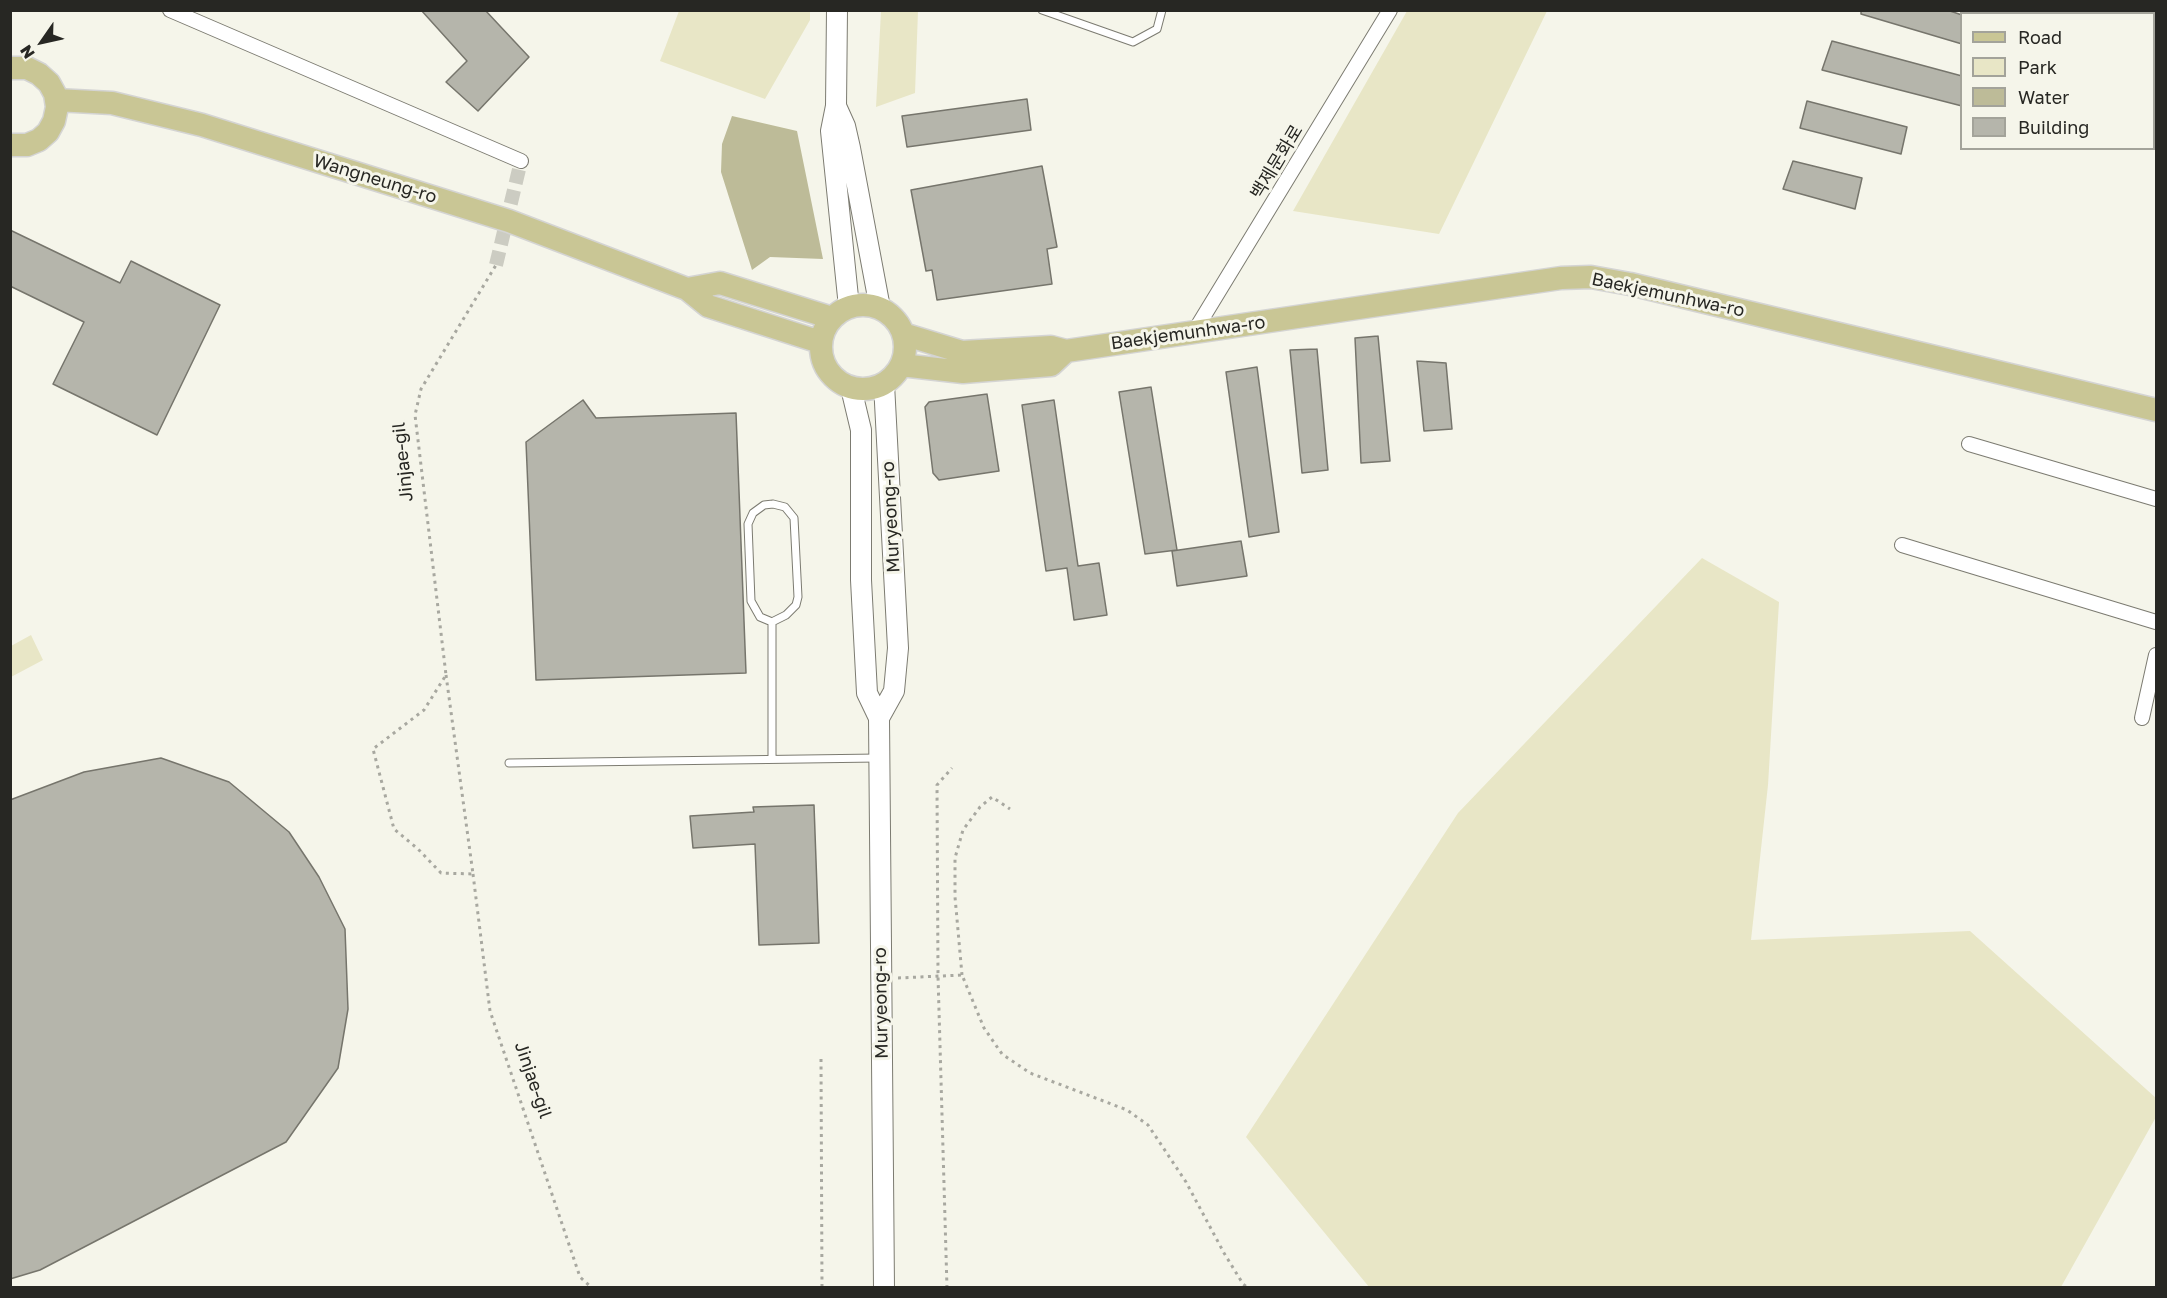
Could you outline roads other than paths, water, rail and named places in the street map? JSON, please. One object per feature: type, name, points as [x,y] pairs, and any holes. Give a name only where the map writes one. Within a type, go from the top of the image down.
[{"type":"main road","points":[[687,289],[720,283],[840,312],[869,305],[880,308],[890,314],[903,334],[904,355],[901,365],[894,376],[884,384],[873,388],[851,388],[836,379],[824,365],[821,354],[820,342],[824,329],[840,312],[831,131],[836,106],[837,10]]},
{"type":"main road","points":[[10,68],[27,68],[49,82],[57,107],[48,132],[39,140],[27,145],[10,145]]},
{"type":"main road","name":"Wangneung-ro","points":[[56,100],[112,103],[202,125],[509,221],[687,289],[708,306],[820,342]]},
{"type":"main road","points":[[836,106],[845,126],[850,148],[880,308]]},
{"type":"main road","name":"Baekjemunhwa-ro","points":[[903,334],[962,352],[1051,347],[1066,351],[1561,278],[1591,277],[1630,284],[2157,410]]},
{"type":"main road","name":"Baekjemunhwa-ro","points":[[901,365],[974,372],[1051,365],[1066,351]]},
{"type":"main road","name":"Muryeong-ro","points":[[879,718],[894,691],[898,648],[884,384]]},
{"type":"main road","name":"Muryeong-ro","points":[[851,388],[861,430],[861,580],[867,693],[879,718],[884,1287]]},
{"type":"street","points":[[170,10],[521,161]]},
{"type":"street","name":"백제문화로","points":[[1194,332],[1390,10]]},
{"type":"street","points":[[1969,444],[2157,499]]},
{"type":"street","points":[[1902,545],[2157,622]]},
{"type":"street","points":[[2142,718],[2157,655]]},
{"type":"lane","points":[[1042,10],[1133,42],[1157,29],[1162,10]]},
{"type":"lane","points":[[773,504],[784,507],[794,518],[798,597],[796,605],[786,615],[772,622],[760,617],[751,601],[748,524],[753,513],[764,505],[773,504]]},
{"type":"lane","points":[[772,622],[772,759]]},
{"type":"lane","points":[[510,763],[880,758]]},
{"type":"water","points":[[732,116],[797,131],[823,259],[770,257],[752,270],[721,172],[722,144]]},
{"type":"tunnel","points":[[496,265],[521,161]]}]
